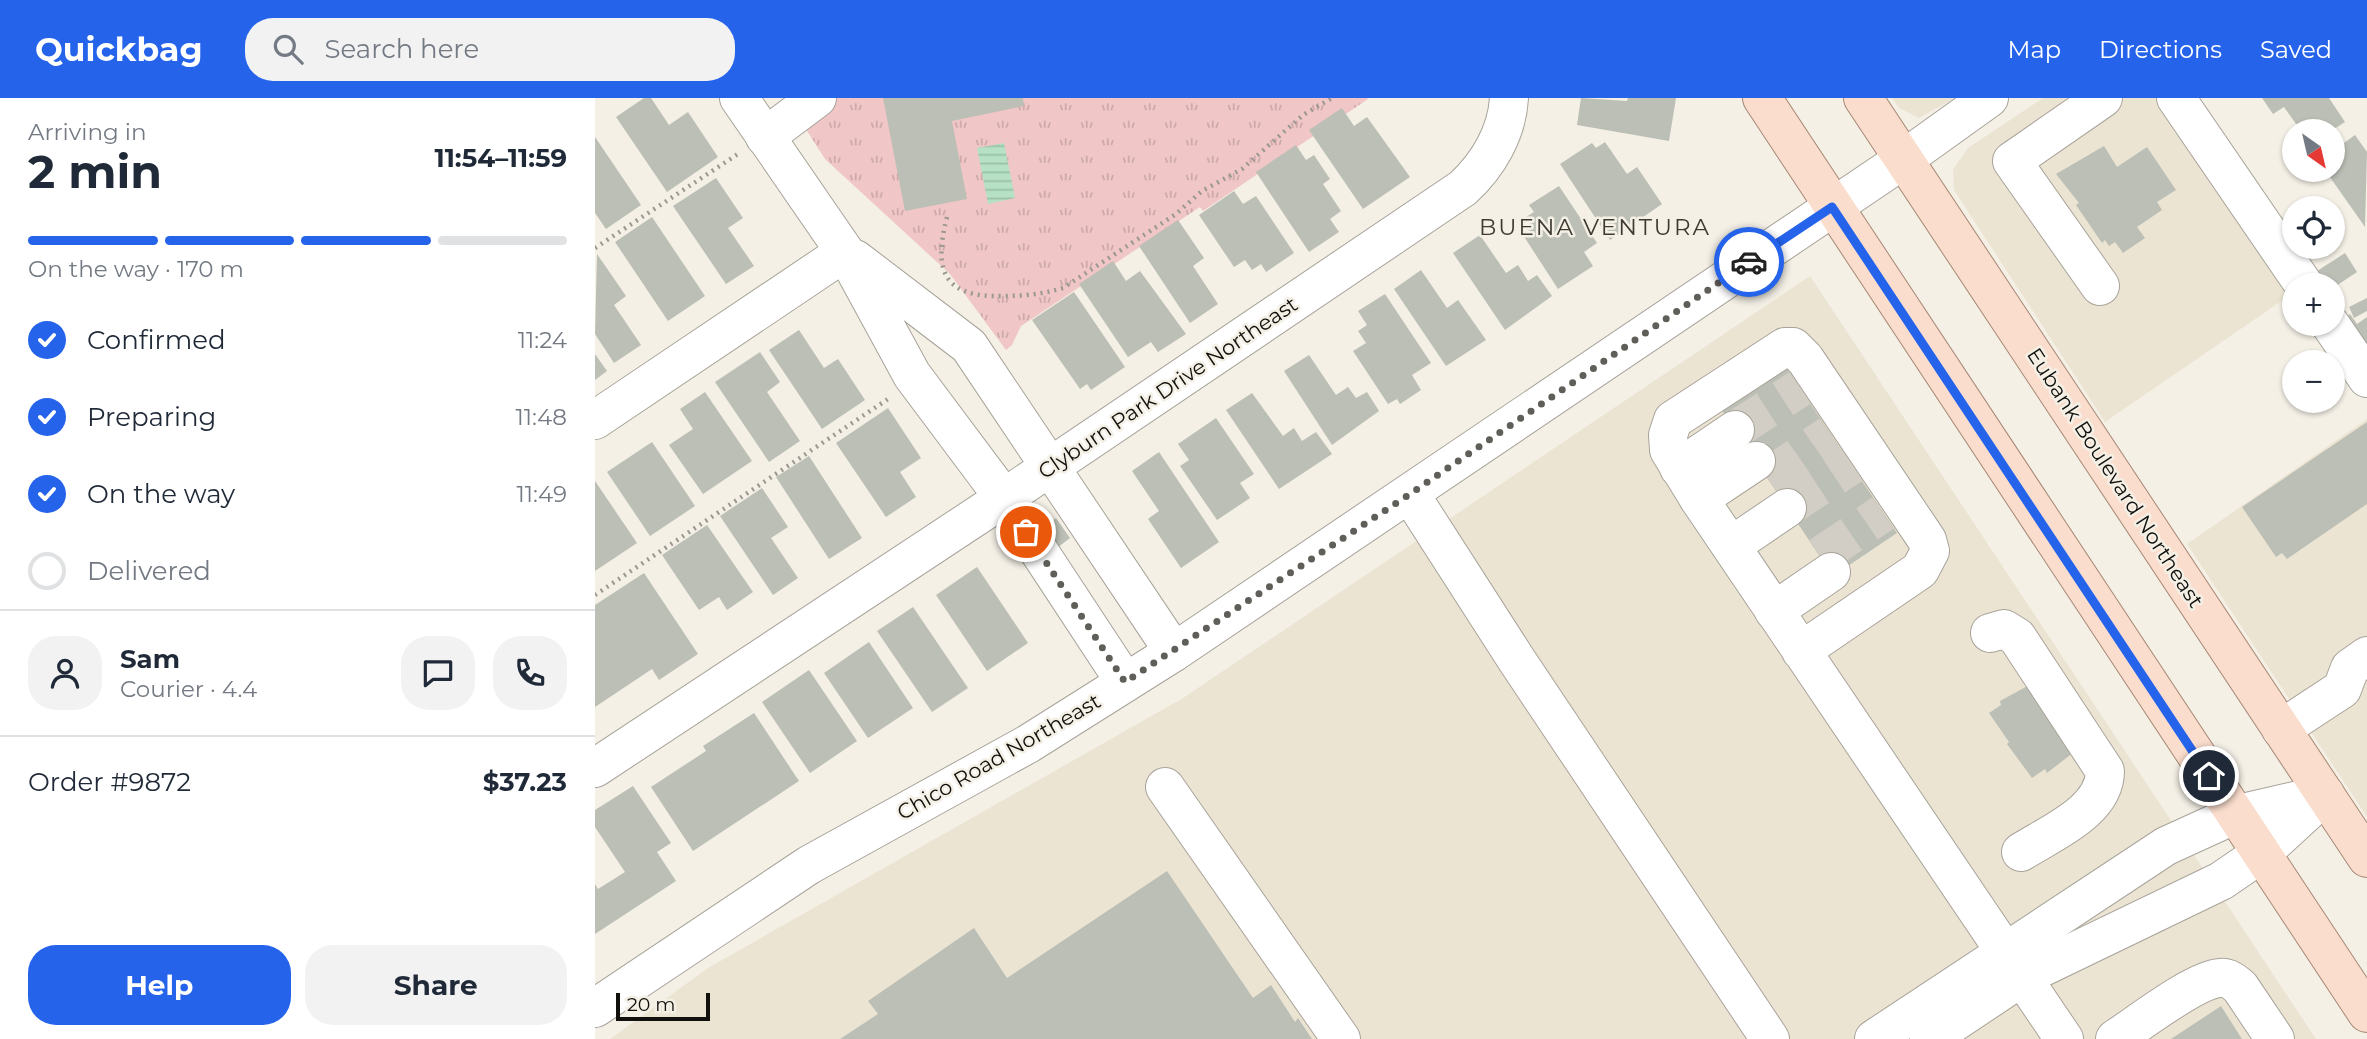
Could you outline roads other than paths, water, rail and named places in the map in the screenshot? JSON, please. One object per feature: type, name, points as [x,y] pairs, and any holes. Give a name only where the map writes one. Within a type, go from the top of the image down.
[{"type":"main road","points":[[1762,98],[2367,1013]]},
{"type":"main road","name":"Eubank Boulevard Northeast","points":[[1863,98],[2367,858]]},
{"type":"street","points":[[739,98],[753,144],[845,251],[969,346],[1174,652]]},
{"type":"street","points":[[753,144],[817,98]]},
{"type":"street","name":"Chico Road Northeast","points":[[595,1008],[809,865],[1028,744],[1174,652],[1904,159],[1989,98]]},
{"type":"street","points":[[2100,286],[2012,161],[2103,98]]},
{"type":"street","points":[[2176,98],[2296,273]]},
{"type":"street","name":"Clyburn Park Drive Northeast","points":[[595,768],[1049,468],[1463,188],[1481,172],[1499,138],[1506,110]]},
{"type":"street","points":[[595,420],[845,251]]},
{"type":"street","points":[[845,251],[912,375],[1004,498],[1125,682]]},
{"type":"street","points":[[2338,336],[2367,378]]},
{"type":"street","points":[[1701,494],[1776,350],[1815,391],[1882,491],[1930,546],[1930,556],[1924,565],[1801,650]]},
{"type":"street","points":[[1701,494],[1777,493]]},
{"type":"street","points":[[1701,494],[1777,493]]},
{"type":"street","points":[[1701,494],[1777,493]]},
{"type":"street","points":[[1768,603],[1777,493]]},
{"type":"street","points":[[1410,494],[1508,648],[1770,1039]]},
{"type":"street","points":[[1701,494],[1768,603],[2064,1039]]},
{"type":"street","points":[[1990,633],[2004,629],[2017,637],[2105,771],[2105,783],[2095,801],[2021,852]]},
{"type":"street","points":[[2281,729],[2342,689],[2350,668],[2367,656]]},
{"type":"street","points":[[1165,787],[1341,1039]]},
{"type":"street","points":[[1929,1039],[2013,965],[2166,846],[2234,815],[2325,794]]},
{"type":"street","points":[[1874,1039],[2013,965],[2216,884],[2262,853],[2325,794]]},
{"type":"street","points":[[2115,1039],[2196,987],[2221,978],[2234,981],[2240,987],[2275,1039]]},
{"type":"tunnel","points":[[1735,430],[1800,388]]},
{"type":"tunnel","points":[[1767,478],[1830,434]]},
{"type":"tunnel","points":[[1787,508],[1852,465]]},
{"type":"tunnel","points":[[1820,556],[1883,513]]},
{"type":"district","name":"BUENA VENTURA","points":[[1595,227]]}]
